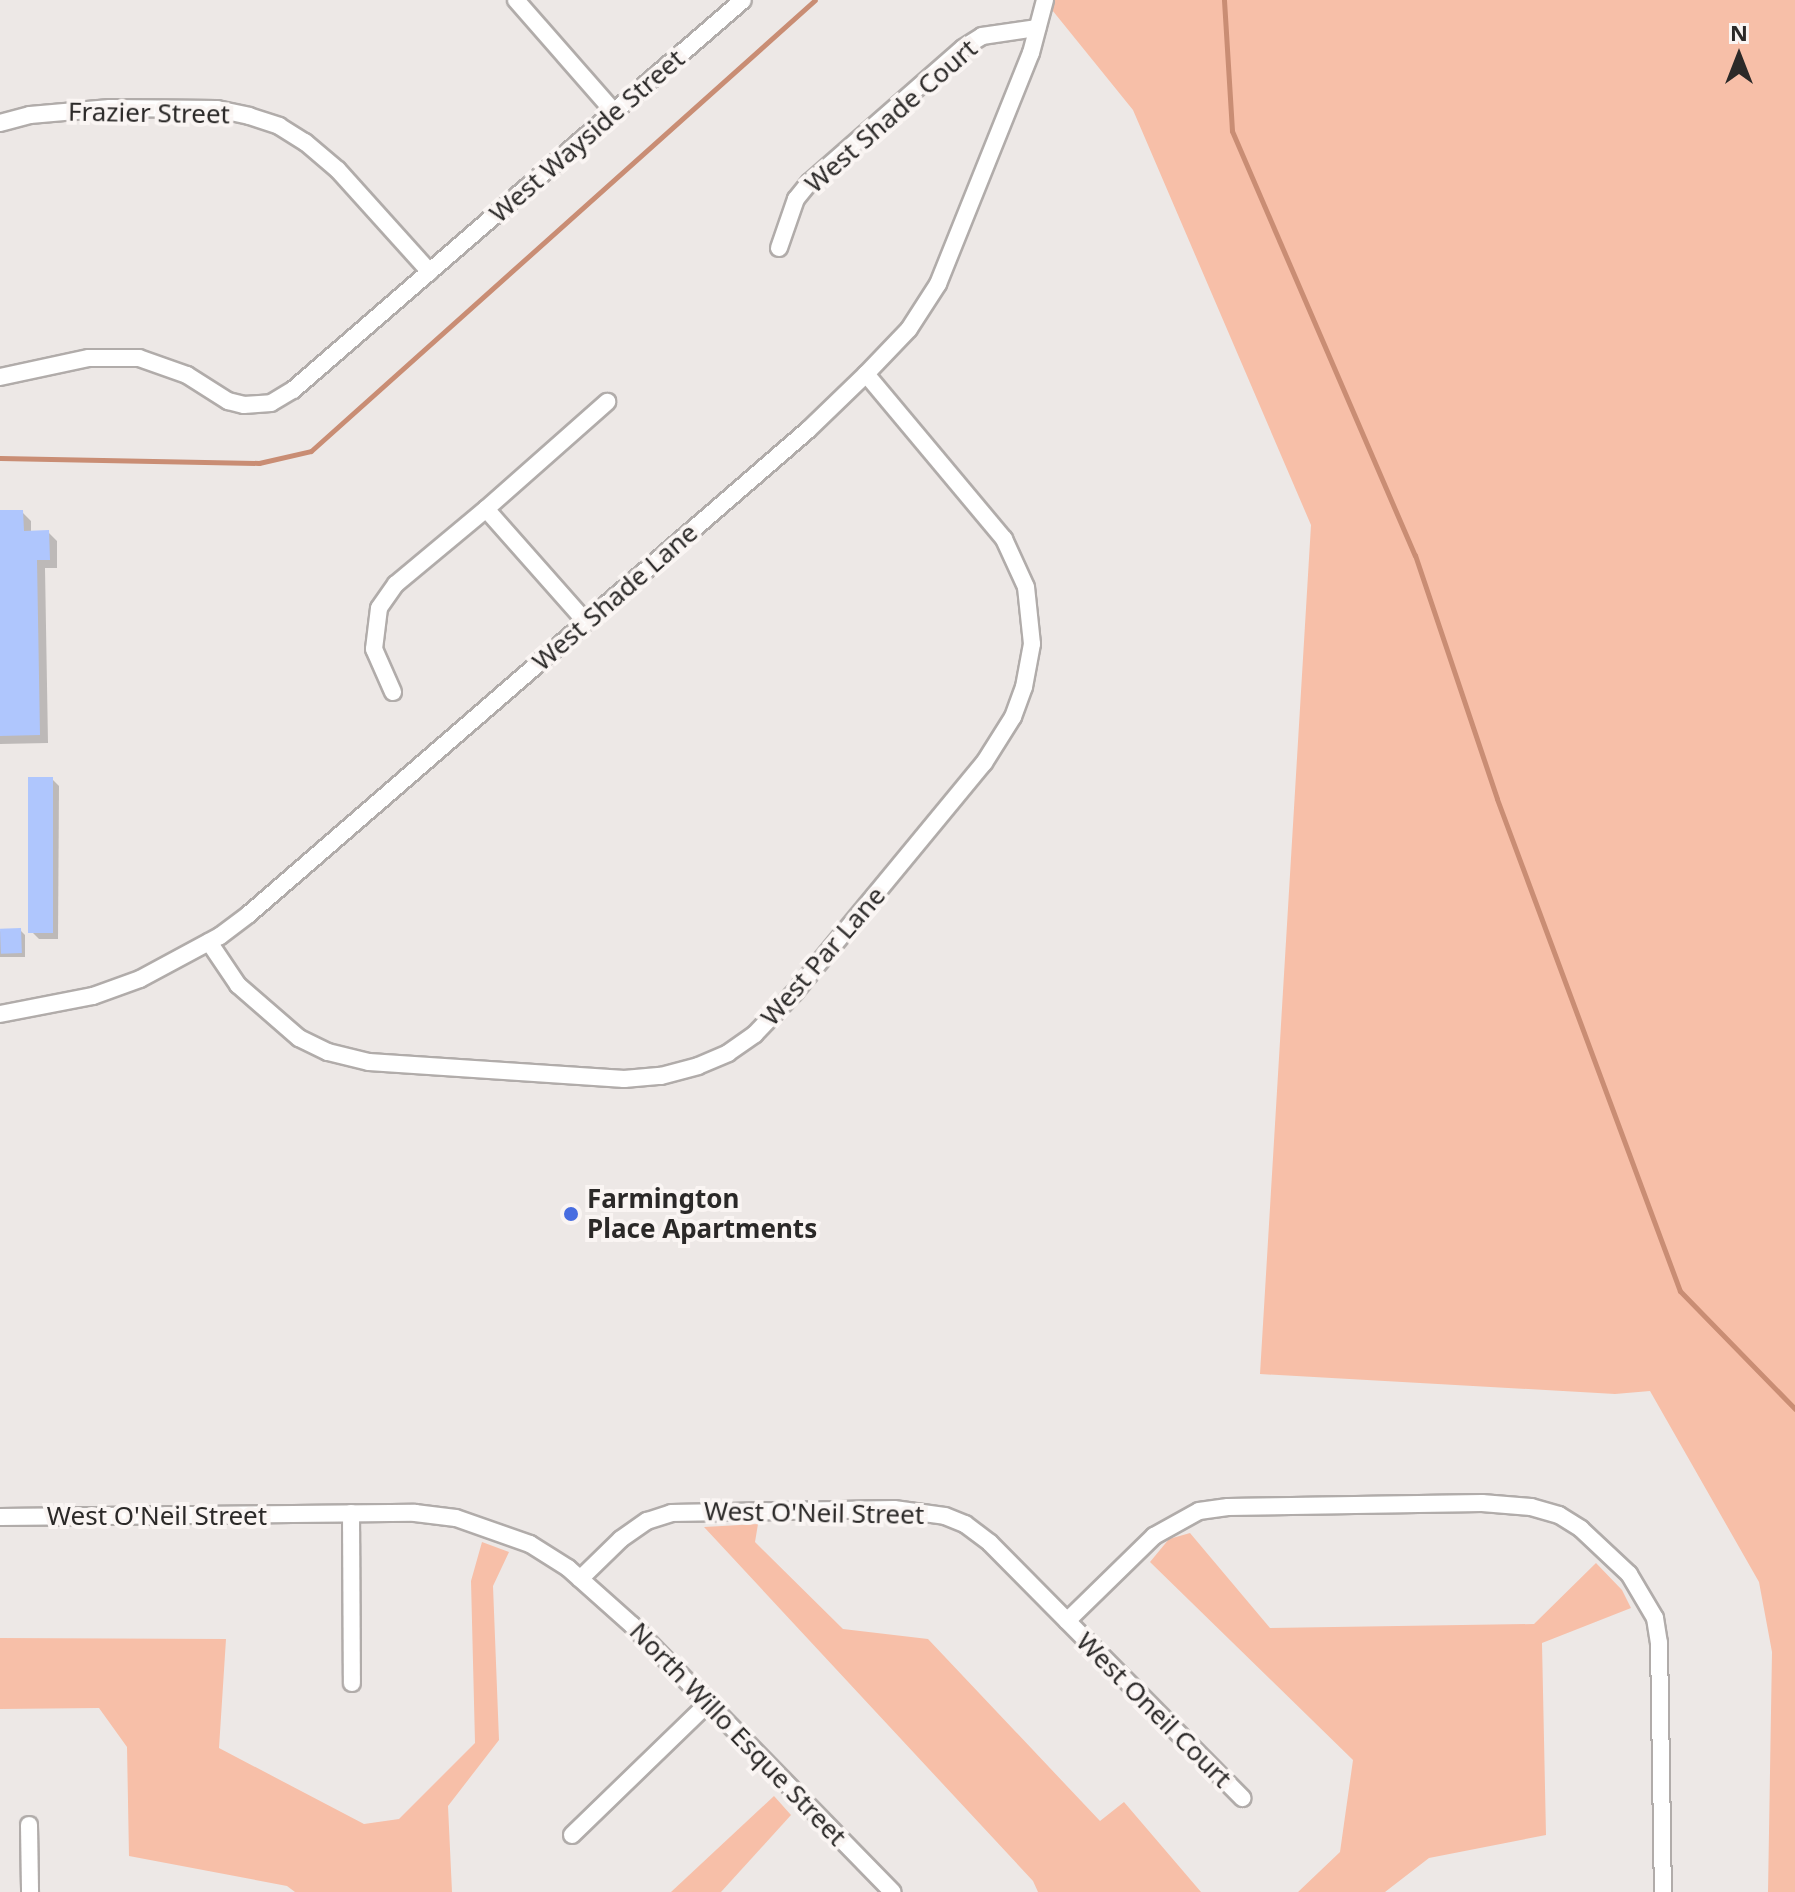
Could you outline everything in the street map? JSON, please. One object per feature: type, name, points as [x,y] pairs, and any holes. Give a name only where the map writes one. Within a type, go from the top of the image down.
[{"type":"street","points":[[516,0],[614,112]]},
{"type":"street","name":"West Wayside Street","points":[[0,377],[89,358],[139,358],[187,375],[228,401],[244,405],[271,403],[293,390],[743,0]]},
{"type":"street","name":"West Shade Lane","points":[[0,1014],[93,996],[140,979],[209,942],[249,914],[808,430],[866,374],[909,329],[938,284],[991,159],[1045,0]]},
{"type":"street","name":"West Shade Court","points":[[779,248],[796,199],[810,182],[963,48],[992,33],[1037,28]]},
{"type":"street","name":"Frazier Street","points":[[0,123],[30,115],[110,108],[217,109],[279,126],[338,170],[430,272]]},
{"type":"street","name":"West Par Lane","points":[[209,942],[238,985],[299,1038],[328,1052],[369,1062],[624,1079],[661,1076],[698,1066],[728,1053],[755,1034],[795,992],[984,763],[1013,717],[1024,687],[1032,644],[1026,587],[1004,539],[866,374]]},
{"type":"street","points":[[393,692],[374,649],[379,608],[396,584],[607,402]]},
{"type":"street","points":[[486,509],[586,622]]},
{"type":"street","points":[[1067,1621],[1154,1536],[1199,1511],[1228,1507],[1509,1504],[1559,1515],[1581,1529],[1629,1574],[1655,1618],[1659,1643],[1663,1892]]},
{"type":"street","name":"West O'Neil Street","points":[[0,1517],[415,1513],[456,1518],[530,1544],[580,1579],[621,1539],[647,1521],[671,1513],[909,1510],[945,1516],[965,1524],[990,1543],[1067,1621]]},
{"type":"street","points":[[351,1513],[352,1683]]},
{"type":"street","name":"North Willo Esque Street","points":[[580,1579],[632,1625],[893,1892]]},
{"type":"street","name":"West Oneil Court","points":[[1067,1621],[1242,1798]]},
{"type":"street","points":[[572,1835],[707,1704]]},
{"type":"street","points":[[29,1825],[30,1892]]},
{"type":"shaded area","points":[[1044,0],[1795,0],[1795,1892],[1768,1892],[1772,1652],[1759,1582],[1650,1391],[1615,1394],[1260,1374],[1311,525],[1133,110]]},
{"type":"shaded area","points":[[758,1524],[755,1542],[843,1629],[928,1639],[1100,1821],[1124,1802],[1201,1892],[1038,1892],[1033,1881],[704,1527]]},
{"type":"shaded area","points":[[1190,1533],[1270,1628],[1534,1624],[1596,1563],[1622,1590],[1631,1608],[1542,1643],[1546,1835],[1429,1858],[1385,1892],[1298,1892],[1340,1852],[1353,1760],[1150,1562],[1169,1539]]},
{"type":"shaded area","points":[[482,1542],[509,1552],[493,1586],[499,1740],[448,1806],[452,1892],[295,1892],[287,1886],[129,1856],[127,1747],[99,1708],[0,1709],[0,1638],[226,1639],[219,1748],[364,1824],[399,1819],[475,1743],[471,1581]]},
{"type":"shaded area","points":[[774,1796],[791,1815],[721,1892],[671,1892]]},
{"type":"building","points":[[0,510],[23,510],[24,531],[49,530],[50,560],[37,560],[40,735],[0,736]]},
{"type":"building","points":[[28,777],[53,777],[53,933],[28,933]]},
{"type":"building","points":[[21,928],[22,953],[1,954],[0,929]]},
{"type":"waterway","points":[[0,458],[259,463],[311,451],[815,0]]},
{"type":"waterway","points":[[1224,0],[1232,131],[1415,555],[1497,799],[1680,1291],[1795,1409]]},
{"type":"place","name":"Farmington Place Apartments","points":[[571,1214]]}]
